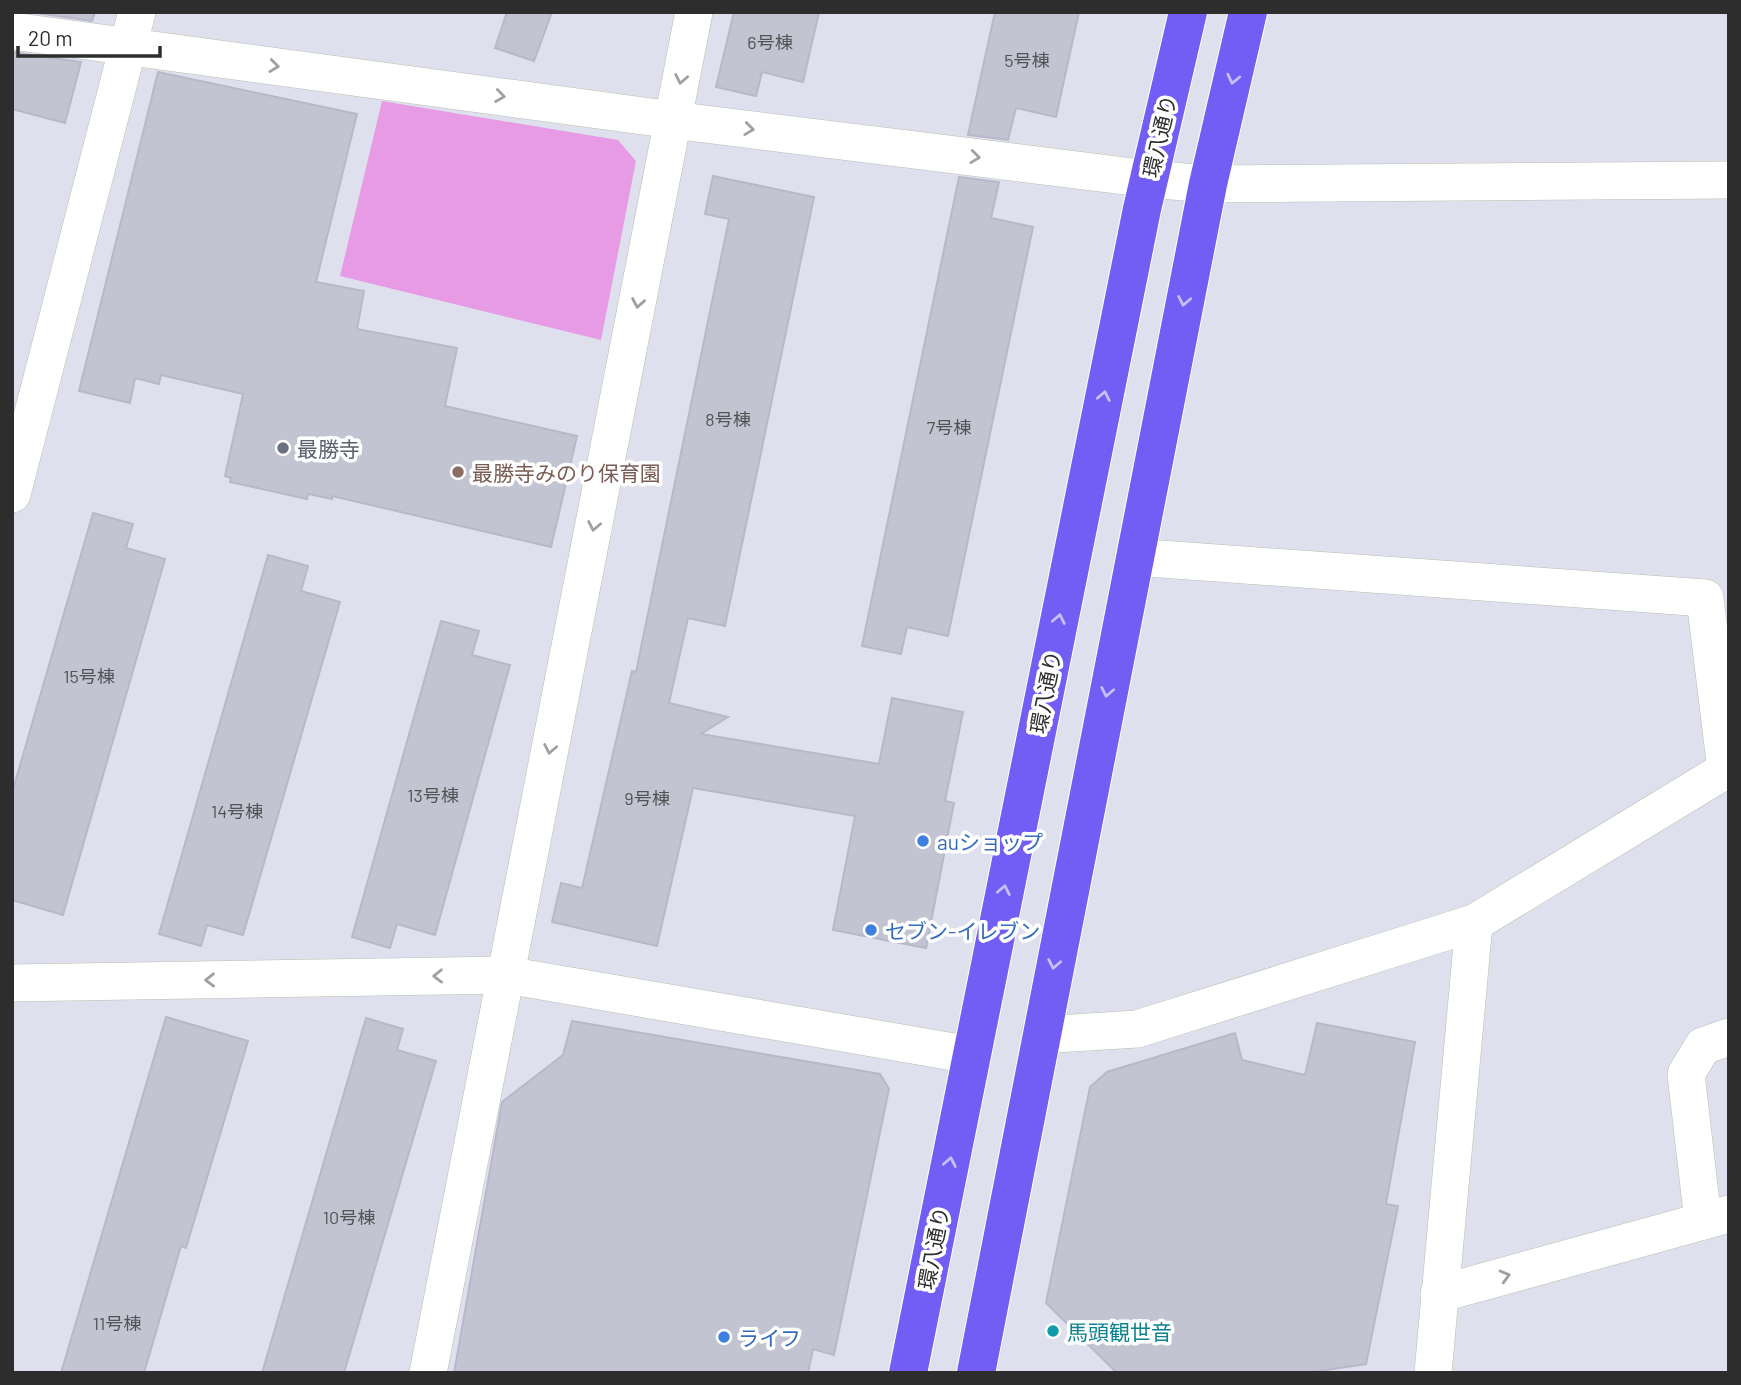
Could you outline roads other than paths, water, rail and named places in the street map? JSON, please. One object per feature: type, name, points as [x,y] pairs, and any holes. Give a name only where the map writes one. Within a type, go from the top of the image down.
[{"type":"main road","name":"環八通り","points":[[908,1373],[1149,179],[1188,12]]},
{"type":"main road","points":[[976,1373],[1133,557],[1208,184],[1248,12]]},
{"type":"street","points":[[428,1373],[694,12]]},
{"type":"street","points":[[12,494],[132,29]]},
{"type":"street","points":[[12,31],[132,29],[673,120],[1149,179],[1208,184],[1729,180]]},
{"type":"street","points":[[1040,1035],[1137,1029],[1474,923],[1727,769],[1705,598],[1133,557]]},
{"type":"street","points":[[1433,1373],[1474,923]]},
{"type":"street","points":[[12,983],[506,975],[971,1055]]},
{"type":"street","points":[[1439,1294],[1716,1218],[1686,1074],[1703,1046],[1729,1037]]},
{"type":"place","name":"最勝寺","points":[[283,448]]},
{"type":"place","name":"最勝寺みのり保育園","points":[[458,472]]},
{"type":"place","name":"auショップ","points":[[923,841]]},
{"type":"place","name":"セブン-イレブン","points":[[871,930]]},
{"type":"place","name":"馬頭観世音","points":[[1053,1331]]},
{"type":"place","name":"ライフ","points":[[724,1337]]}]
